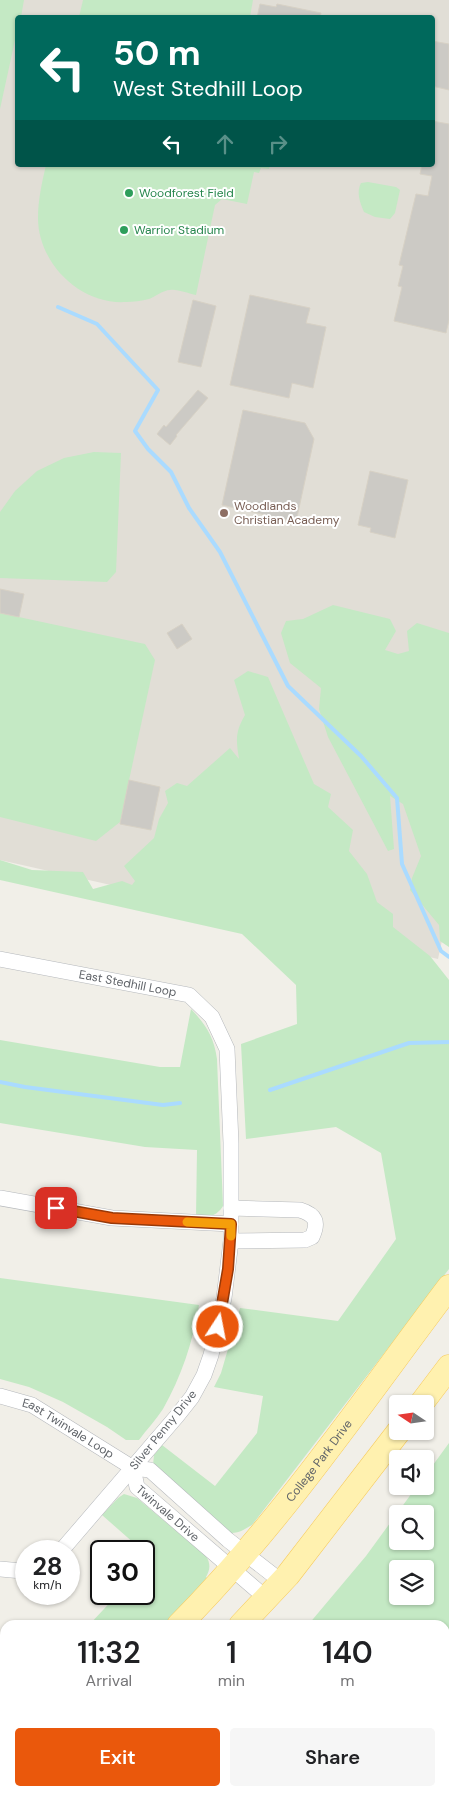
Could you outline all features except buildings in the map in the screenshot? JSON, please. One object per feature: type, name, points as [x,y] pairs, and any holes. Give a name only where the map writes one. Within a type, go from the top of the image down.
[{"type":"main road","name":"College Park Drive","points":[[184,1620],[238,1560],[290,1498],[343,1431],[449,1287]]},
{"type":"main road","points":[[428,1395],[449,1367]]},
{"type":"main road","points":[[246,1620],[274,1590],[392,1440]]},
{"type":"street","name":"East Stedhill Loop","points":[[0,959],[189,995],[212,1017],[227,1049]]},
{"type":"street","name":"Silver Penny Drive","points":[[71,1540],[192,1397],[204,1375],[211,1355],[222,1308],[231,1240],[231,1143],[227,1049]]},
{"type":"street","points":[[0,1198],[112,1218],[231,1224]]},
{"type":"street","points":[[231,1208],[300,1210],[309,1213],[315,1219],[316,1226],[312,1237],[305,1240],[231,1240]]},
{"type":"street","name":"East Twinvale Loop","points":[[0,1396],[32,1405],[133,1468]]},
{"type":"street","name":"Twinvale Drive","points":[[274,1590],[238,1560],[137,1487],[133,1468],[150,1470],[238,1560],[274,1590]]},
{"type":"street","points":[[0,1569],[15,1571]]},
{"type":"shaded area","name":"Woodlands Christian Academy","points":[[21,0],[449,0],[449,908],[438,959],[0,860],[0,96],[15,27],[15,167],[435,167],[435,15],[18,15]]},
{"type":"green space","points":[[0,0],[24,0],[21,15],[15,15],[15,40],[0,109]]},
{"type":"green space","points":[[83,0],[253,0],[250,15],[79,15]]},
{"type":"green space","name":"Warrior Stadium","points":[[46,167],[270,167],[269,169],[261,168],[259,173],[254,172],[247,204],[222,199],[215,205],[196,295],[170,290],[149,299],[126,302],[109,301],[78,289],[54,265],[45,251],[40,235],[38,218]]},
{"type":"green space","points":[[368,182],[396,187],[400,190],[395,213],[390,219],[375,217],[364,212],[359,190],[361,183]]},
{"type":"green space","points":[[94,452],[121,453],[116,572],[107,582],[0,578],[0,512],[15,491],[37,471],[64,458]]},
{"type":"green space","points":[[333,605],[390,619],[396,631],[385,650],[398,654],[409,651],[407,631],[417,623],[449,633],[449,947],[440,941],[439,925],[410,890],[412,878],[421,856],[403,804],[390,796],[394,849],[388,851],[328,737],[319,709],[321,688],[290,663],[281,633],[286,621],[303,619]]},
{"type":"green space","points":[[0,613],[145,644],[155,660],[120,822],[96,841],[0,817]]},
{"type":"green space","points":[[248,671],[268,677],[314,784],[331,794],[328,807],[353,830],[349,851],[367,874],[377,902],[393,914],[393,927],[430,956],[449,980],[449,1269],[252,1525],[240,1532],[231,1533],[153,1465],[154,1455],[162,1445],[215,1486],[257,1433],[263,1396],[214,1387],[221,1373],[240,1308],[338,1321],[396,1239],[381,1153],[336,1127],[246,1139],[241,1044],[297,1024],[296,985],[242,934],[0,880],[0,860],[32,870],[83,872],[93,889],[122,881],[132,885],[135,881],[124,866],[154,838],[159,819],[168,803],[165,791],[177,783],[187,786],[230,748],[239,759],[237,736],[239,726],[245,715],[234,680]]},
{"type":"green space","points":[[191,1009],[201,1020],[208,1032],[214,1044],[217,1059],[223,1206],[215,1214],[196,1217],[197,1150],[145,1147],[0,1123],[0,1040],[160,1067],[180,1067]]},
{"type":"green space","points":[[0,1278],[199,1305],[190,1346],[181,1372],[163,1409],[139,1440],[126,1440],[63,1402],[29,1387],[0,1379]]},
{"type":"green space","points":[[449,1443],[449,1620],[312,1620],[366,1556],[389,1524],[389,1550],[434,1550],[434,1505],[403,1505],[410,1495],[434,1495],[434,1464]]},
{"type":"green space","points":[[124,1494],[137,1498],[206,1556],[209,1562],[207,1578],[168,1620],[94,1620],[108,1605],[155,1605],[155,1540],[130,1540],[102,1515]]},
{"type":"waterway","points":[[58,307],[97,324],[158,390],[135,431],[148,449],[171,472],[189,508],[220,552],[288,686],[361,756],[397,798],[402,864],[441,951],[449,957]]},
{"type":"waterway","points":[[270,1090],[409,1043],[449,1042]]},
{"type":"waterway","points":[[0,1082],[163,1105],[180,1103]]},
{"type":"slow traffic","points":[[187,1222],[231,1224],[231,1236]]},
{"type":"place","name":"Woodforest Field","points":[[129,193]]},
{"type":"place","name":"Warrior Stadium","points":[[124,230]]},
{"type":"place","name":"Woodlands Christian Academy","points":[[224,513]]},
{"type":"route","points":[[56,1208],[112,1218],[231,1224],[228,1269],[218,1327]]}]
